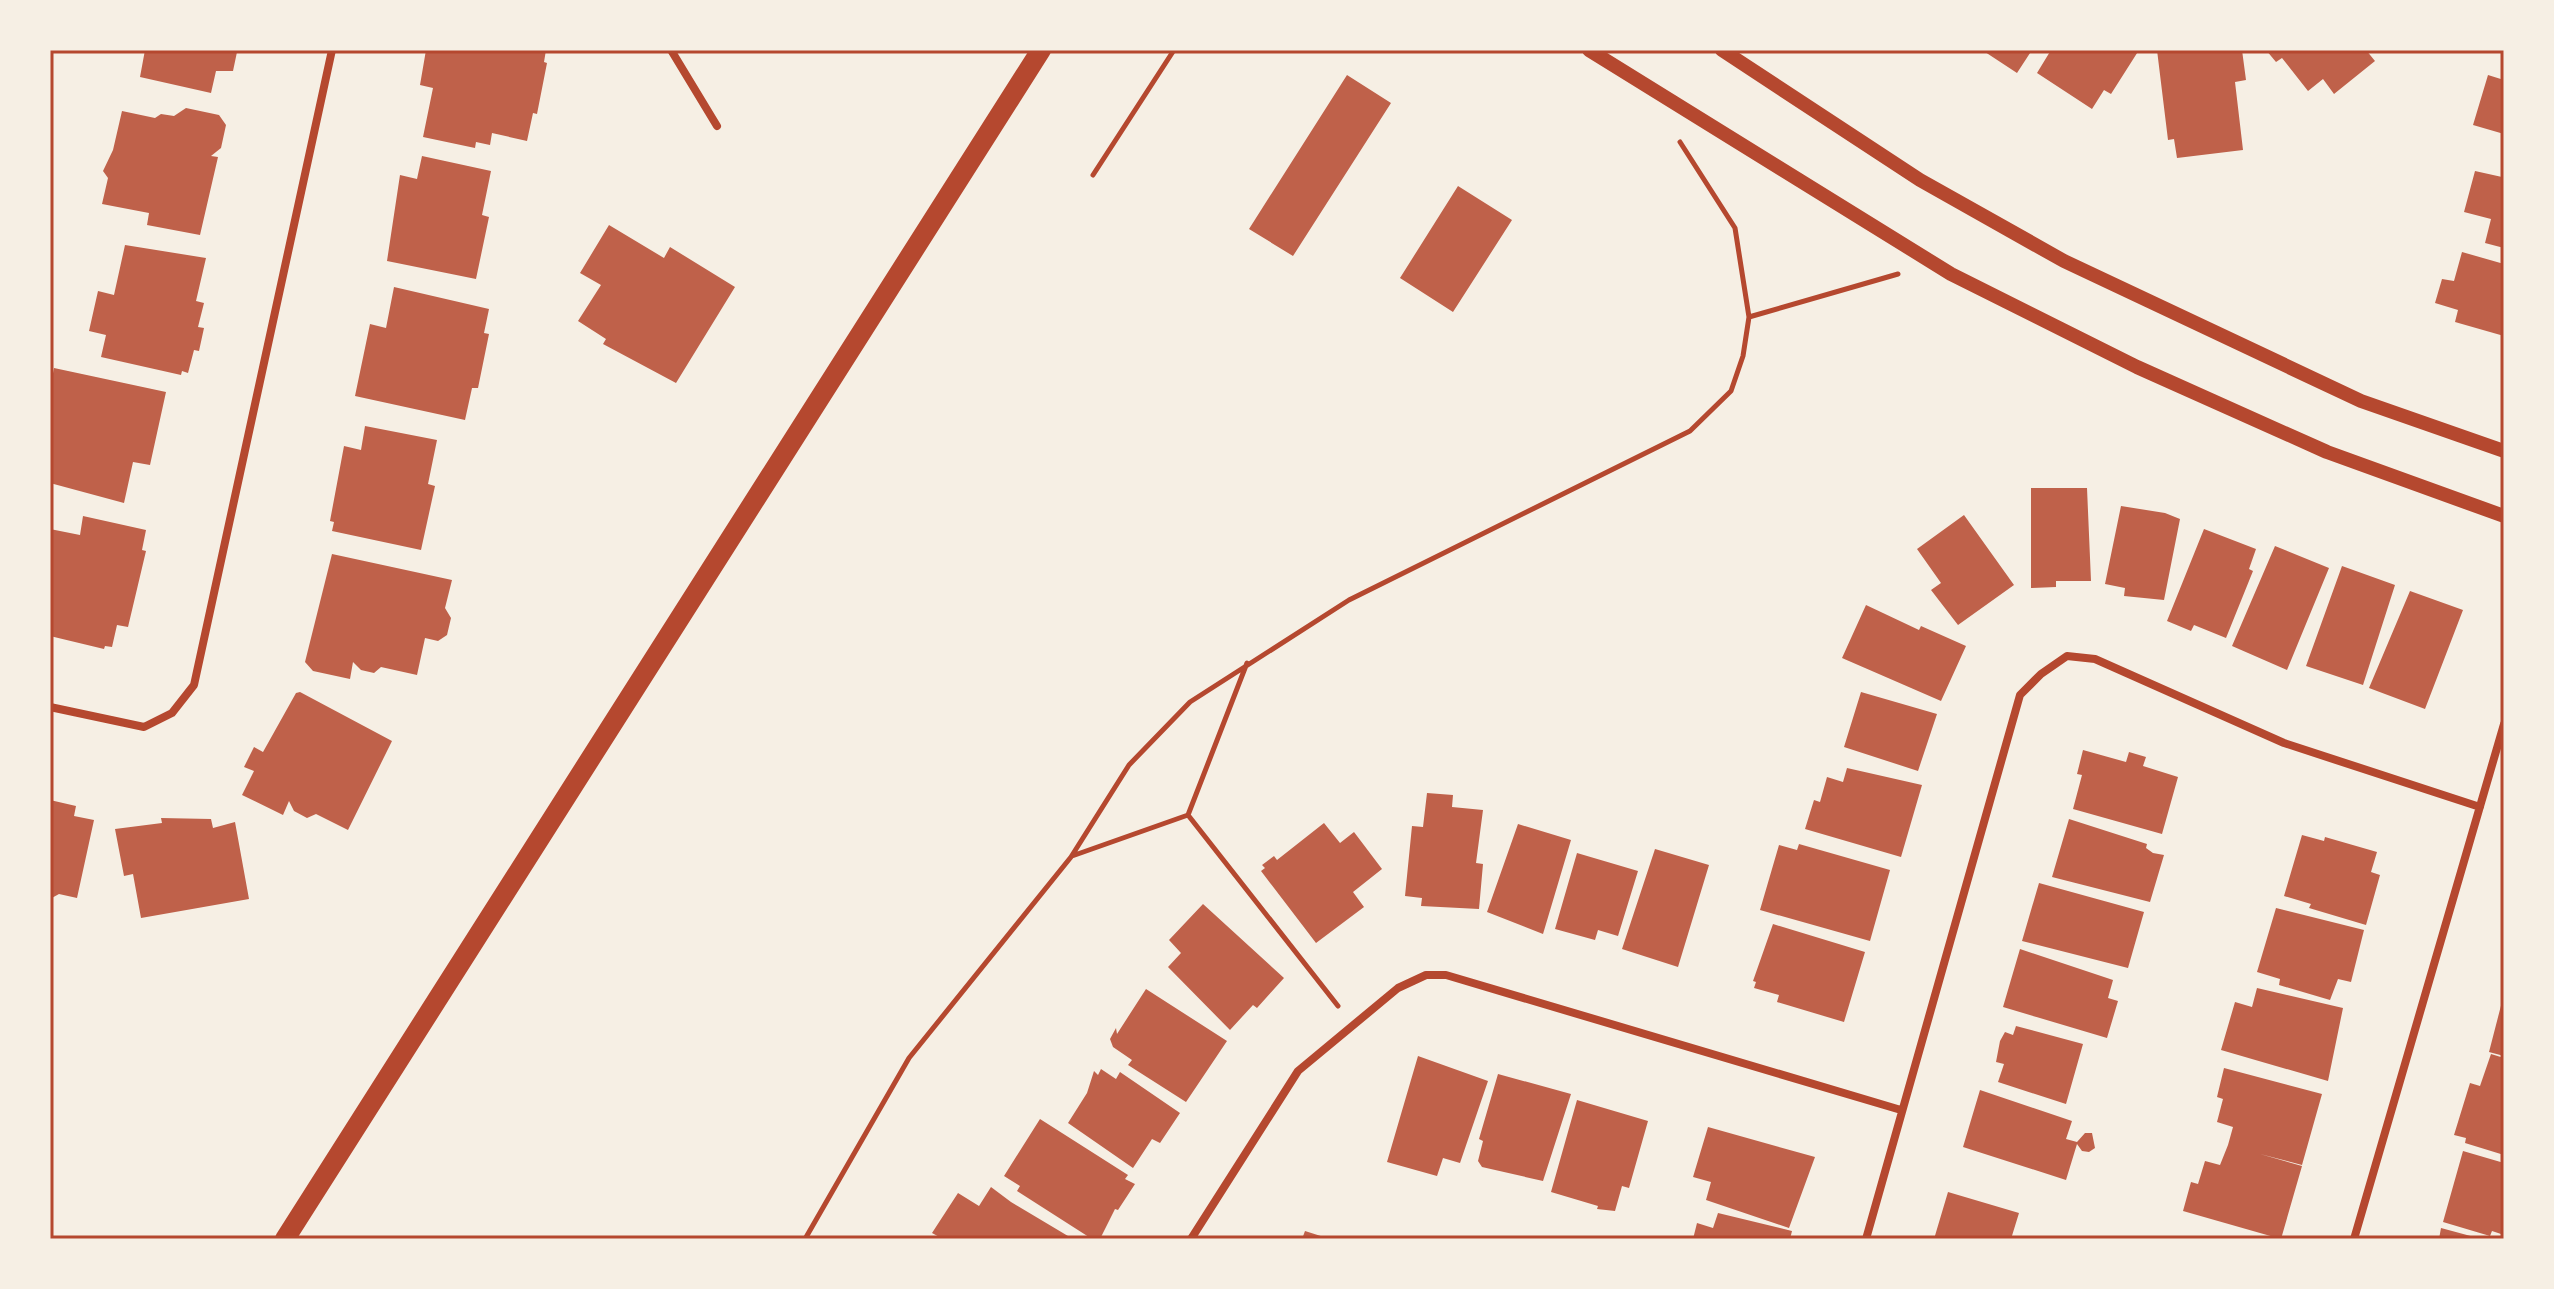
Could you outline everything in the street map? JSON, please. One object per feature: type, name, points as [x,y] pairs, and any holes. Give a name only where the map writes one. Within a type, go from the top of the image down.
[{"type":"main road","points":[[285,1239],[1041,50]]},
{"type":"street","points":[[50,707],[144,727],[172,713],[194,685],[332,50]]},
{"type":"street","points":[[671,50],[717,126]]},
{"type":"street","points":[[1589,50],[1951,274],[2137,367],[2327,452],[2504,516]]},
{"type":"street","points":[[1722,50],[1920,180],[2064,261],[2361,401],[2504,451]]},
{"type":"street","points":[[1866,1239],[2020,695],[2041,674],[2067,656],[2095,659],[2284,743],[2480,807]]},
{"type":"street","points":[[2354,1239],[2504,724]]},
{"type":"street","points":[[1191,1239],[1298,1071],[1398,988],[1426,975],[1446,975],[1901,1110]]},
{"type":"path","points":[[1093,175],[1174,50]]},
{"type":"path","points":[[805,1239],[909,1058],[1071,857],[1129,765],[1190,702],[1247,662],[1349,600],[1690,431],[1731,391],[1743,356],[1749,317],[1735,228],[1679,139]]},
{"type":"path","points":[[1749,317],[1904,273]]},
{"type":"path","points":[[1071,857],[1188,815],[1247,662]]},
{"type":"path","points":[[1188,815],[1354,1025]]},
{"type":"building","points":[[145,50],[237,52],[233,71],[216,71],[211,93],[140,77]]},
{"type":"building","points":[[426,50],[546,50],[544,62],[547,63],[537,114],[533,113],[527,141],[492,133],[490,145],[476,142],[475,148],[423,137],[433,88],[420,85]]},
{"type":"building","points":[[1982,50],[2032,50],[2017,73]]},
{"type":"building","points":[[2051,50],[2139,50],[2111,94],[2104,90],[2092,109],[2037,73]]},
{"type":"building","points":[[2157,50],[2242,50],[2246,80],[2235,82],[2243,150],[2177,158],[2174,139],[2168,140]]},
{"type":"building","points":[[2266,50],[2366,50],[2375,61],[2334,94],[2323,79],[2308,91],[2282,58],[2276,62]]},
{"type":"building","points":[[1347,75],[1391,103],[1293,256],[1249,229]]},
{"type":"building","points":[[2488,75],[2504,80],[2504,134],[2473,125]]},
{"type":"building","points":[[186,108],[219,115],[226,125],[221,148],[211,156],[218,157],[200,235],[147,225],[149,213],[102,204],[108,178],[103,171],[113,150],[122,111],[155,118],[161,114],[174,116]]},
{"type":"building","points":[[422,156],[491,171],[482,215],[489,217],[476,279],[387,261],[400,175],[417,179]]},
{"type":"building","points":[[2475,171],[2502,177],[2504,172],[2504,248],[2485,243],[2491,219],[2464,212]]},
{"type":"building","points":[[1458,186],[1512,220],[1453,312],[1400,278]]},
{"type":"building","points":[[609,225],[664,258],[670,247],[735,287],[676,383],[603,344],[606,339],[578,321],[601,285],[580,273]]},
{"type":"building","points":[[125,245],[206,258],[196,301],[204,303],[198,327],[204,328],[199,351],[194,350],[188,373],[182,371],[181,375],[101,357],[106,335],[89,331],[98,291],[114,295]]},
{"type":"building","points":[[2462,252],[2504,264],[2504,336],[2455,322],[2458,310],[2435,303],[2442,279],[2454,281]]},
{"type":"building","points":[[394,287],[489,309],[484,333],[489,334],[478,388],[472,388],[465,420],[355,396],[370,324],[386,328]]},
{"type":"building","points":[[54,368],[166,392],[150,465],[133,462],[124,503],[50,483],[50,389]]},
{"type":"building","points":[[365,426],[437,440],[428,484],[435,486],[421,550],[332,531],[334,522],[330,521],[344,446],[361,450]]},
{"type":"building","points":[[2031,488],[2087,488],[2091,581],[2056,581],[2056,587],[2031,588]]},
{"type":"building","points":[[2121,506],[2165,513],[2180,519],[2164,600],[2124,596],[2125,588],[2105,584]]},
{"type":"building","points":[[1964,515],[2014,585],[1958,625],[1931,590],[1941,583],[1917,549]]},
{"type":"building","points":[[83,516],[146,530],[142,550],[146,551],[128,627],[117,625],[112,647],[105,646],[104,649],[50,636],[50,529],[80,535]]},
{"type":"building","points":[[2204,529],[2256,549],[2249,569],[2253,571],[2226,638],[2194,625],[2191,631],[2167,621]]},
{"type":"building","points":[[2275,546],[2329,568],[2287,670],[2232,646]]},
{"type":"building","points":[[332,554],[452,580],[445,608],[451,618],[447,635],[438,641],[425,638],[417,675],[381,667],[374,673],[361,670],[353,662],[350,679],[313,671],[305,662]]},
{"type":"building","points":[[2342,566],[2395,585],[2363,685],[2306,666]]},
{"type":"building","points":[[2410,591],[2463,610],[2425,709],[2369,688]]},
{"type":"building","points":[[1866,605],[1919,630],[1921,626],[1966,646],[1941,701],[1842,658]]},
{"type":"building","points":[[300,692],[392,741],[348,830],[316,814],[307,818],[294,811],[289,801],[283,815],[242,795],[254,771],[244,767],[254,747],[263,752],[296,693]]},
{"type":"building","points":[[1861,692],[1937,714],[1918,771],[1844,747]]},
{"type":"building","points":[[2083,750],[2126,762],[2129,752],[2146,757],[2143,766],[2178,777],[2162,834],[2073,809],[2082,775],[2077,774]]},
{"type":"building","points":[[1847,768],[1922,785],[1901,857],[1805,829],[1814,800],[1820,802],[1827,777],[1843,782]]},
{"type":"building","points":[[1427,793],[1453,795],[1452,807],[1483,810],[1476,863],[1483,864],[1479,909],[1421,906],[1422,898],[1405,896],[1412,826],[1423,827]]},
{"type":"building","points":[[50,800],[76,806],[74,816],[94,820],[77,898],[59,894],[50,899]]},
{"type":"building","points":[[161,818],[211,819],[213,828],[235,822],[249,899],[141,918],[133,874],[124,876],[115,829],[162,823]]},
{"type":"building","points":[[2069,819],[2147,844],[2146,848],[2153,853],[2164,855],[2150,902],[2052,877]]},
{"type":"building","points":[[1324,823],[1340,843],[1354,832],[1382,869],[1353,892],[1364,907],[1316,943],[1261,871],[1265,868],[1262,865],[1274,856],[1277,860]]},
{"type":"building","points":[[1518,824],[1571,840],[1543,934],[1487,912]]},
{"type":"building","points":[[2302,835],[2324,841],[2325,837],[2377,852],[2371,872],[2380,875],[2366,925],[2309,908],[2311,904],[2284,896]]},
{"type":"building","points":[[1799,844],[1890,870],[1870,941],[1760,910],[1779,845],[1797,850]]},
{"type":"building","points":[[1655,849],[1709,865],[1678,967],[1622,949]]},
{"type":"building","points":[[1577,853],[1638,871],[1618,936],[1598,930],[1595,940],[1555,929]]},
{"type":"building","points":[[2039,883],[2144,912],[2128,968],[2022,941]]},
{"type":"building","points":[[1203,904],[1284,978],[1257,1008],[1253,1005],[1230,1030],[1168,967],[1181,953],[1169,940]]},
{"type":"building","points":[[2276,908],[2364,930],[2351,982],[2338,979],[2330,1000],[2279,985],[2280,979],[2257,972]]},
{"type":"building","points":[[1773,924],[1865,952],[1844,1022],[1777,1002],[1779,995],[1754,988],[1756,982],[1753,981]]},
{"type":"building","points":[[2020,949],[2113,980],[2108,998],[2118,1001],[2107,1038],[2003,1007]]},
{"type":"building","points":[[2257,988],[2343,1008],[2328,1081],[2221,1050],[2235,1002],[2252,1007]]},
{"type":"building","points":[[1146,989],[1227,1041],[1186,1102],[1128,1065],[1132,1060],[1113,1047],[1110,1039],[1116,1028],[1117,1034]]},
{"type":"building","points":[[2504,994],[2504,1056],[2489,1052]]},
{"type":"building","points":[[2016,1026],[2083,1044],[2066,1104],[1998,1082],[2004,1064],[1996,1062],[2000,1041],[2005,1032],[2013,1035]]},
{"type":"building","points":[[2491,1054],[2504,1058],[2504,1155],[2465,1143],[2466,1138],[2454,1135],[2470,1083],[2480,1086]]},
{"type":"building","points":[[1418,1056],[1488,1081],[1460,1163],[1443,1158],[1437,1176],[1387,1162]]},
{"type":"building","points":[[2224,1068],[2322,1094],[2302,1165],[2260,1154],[2302,1166],[2281,1239],[2183,1211],[2191,1182],[2198,1184],[2205,1161],[2220,1165],[2228,1145],[2233,1127],[2217,1122],[2223,1099],[2217,1097]]},
{"type":"building","points":[[1101,1069],[1116,1079],[1120,1072],[1180,1113],[1160,1143],[1152,1139],[1133,1168],[1068,1123],[1087,1093],[1094,1071],[1098,1075]]},
{"type":"building","points":[[1498,1074],[1571,1094],[1543,1181],[1482,1167],[1478,1161],[1483,1141],[1479,1139]]},
{"type":"building","points":[[1980,1090],[2072,1121],[2066,1139],[2077,1142],[2085,1133],[2092,1133],[2095,1148],[2089,1152],[2082,1151],[2077,1144],[2066,1180],[1963,1147]]},
{"type":"building","points":[[1577,1100],[1648,1121],[1629,1188],[1622,1186],[1615,1211],[1597,1209],[1598,1206],[1551,1192]]},
{"type":"building","points":[[1040,1119],[1128,1175],[1125,1179],[1135,1184],[1118,1210],[1115,1209],[1100,1239],[1092,1239],[1017,1191],[1020,1186],[1004,1176]]},
{"type":"building","points":[[1708,1127],[1815,1157],[1789,1228],[1706,1200],[1711,1182],[1693,1177]]},
{"type":"building","points":[[2463,1151],[2504,1163],[2504,1235],[2492,1231],[2490,1236],[2443,1222]]},
{"type":"building","points":[[991,1187],[1073,1239],[943,1239],[932,1233],[958,1193],[979,1206]]},
{"type":"building","points":[[1948,1192],[2019,1213],[2011,1239],[1934,1239]]},
{"type":"building","points":[[1718,1213],[1792,1231],[1790,1239],[1693,1239],[1697,1223],[1713,1228]]},
{"type":"building","points":[[2441,1228],[2478,1238],[2439,1239]]},
{"type":"building","points":[[1305,1231],[1327,1238],[1327,1239],[1302,1239]]}]
